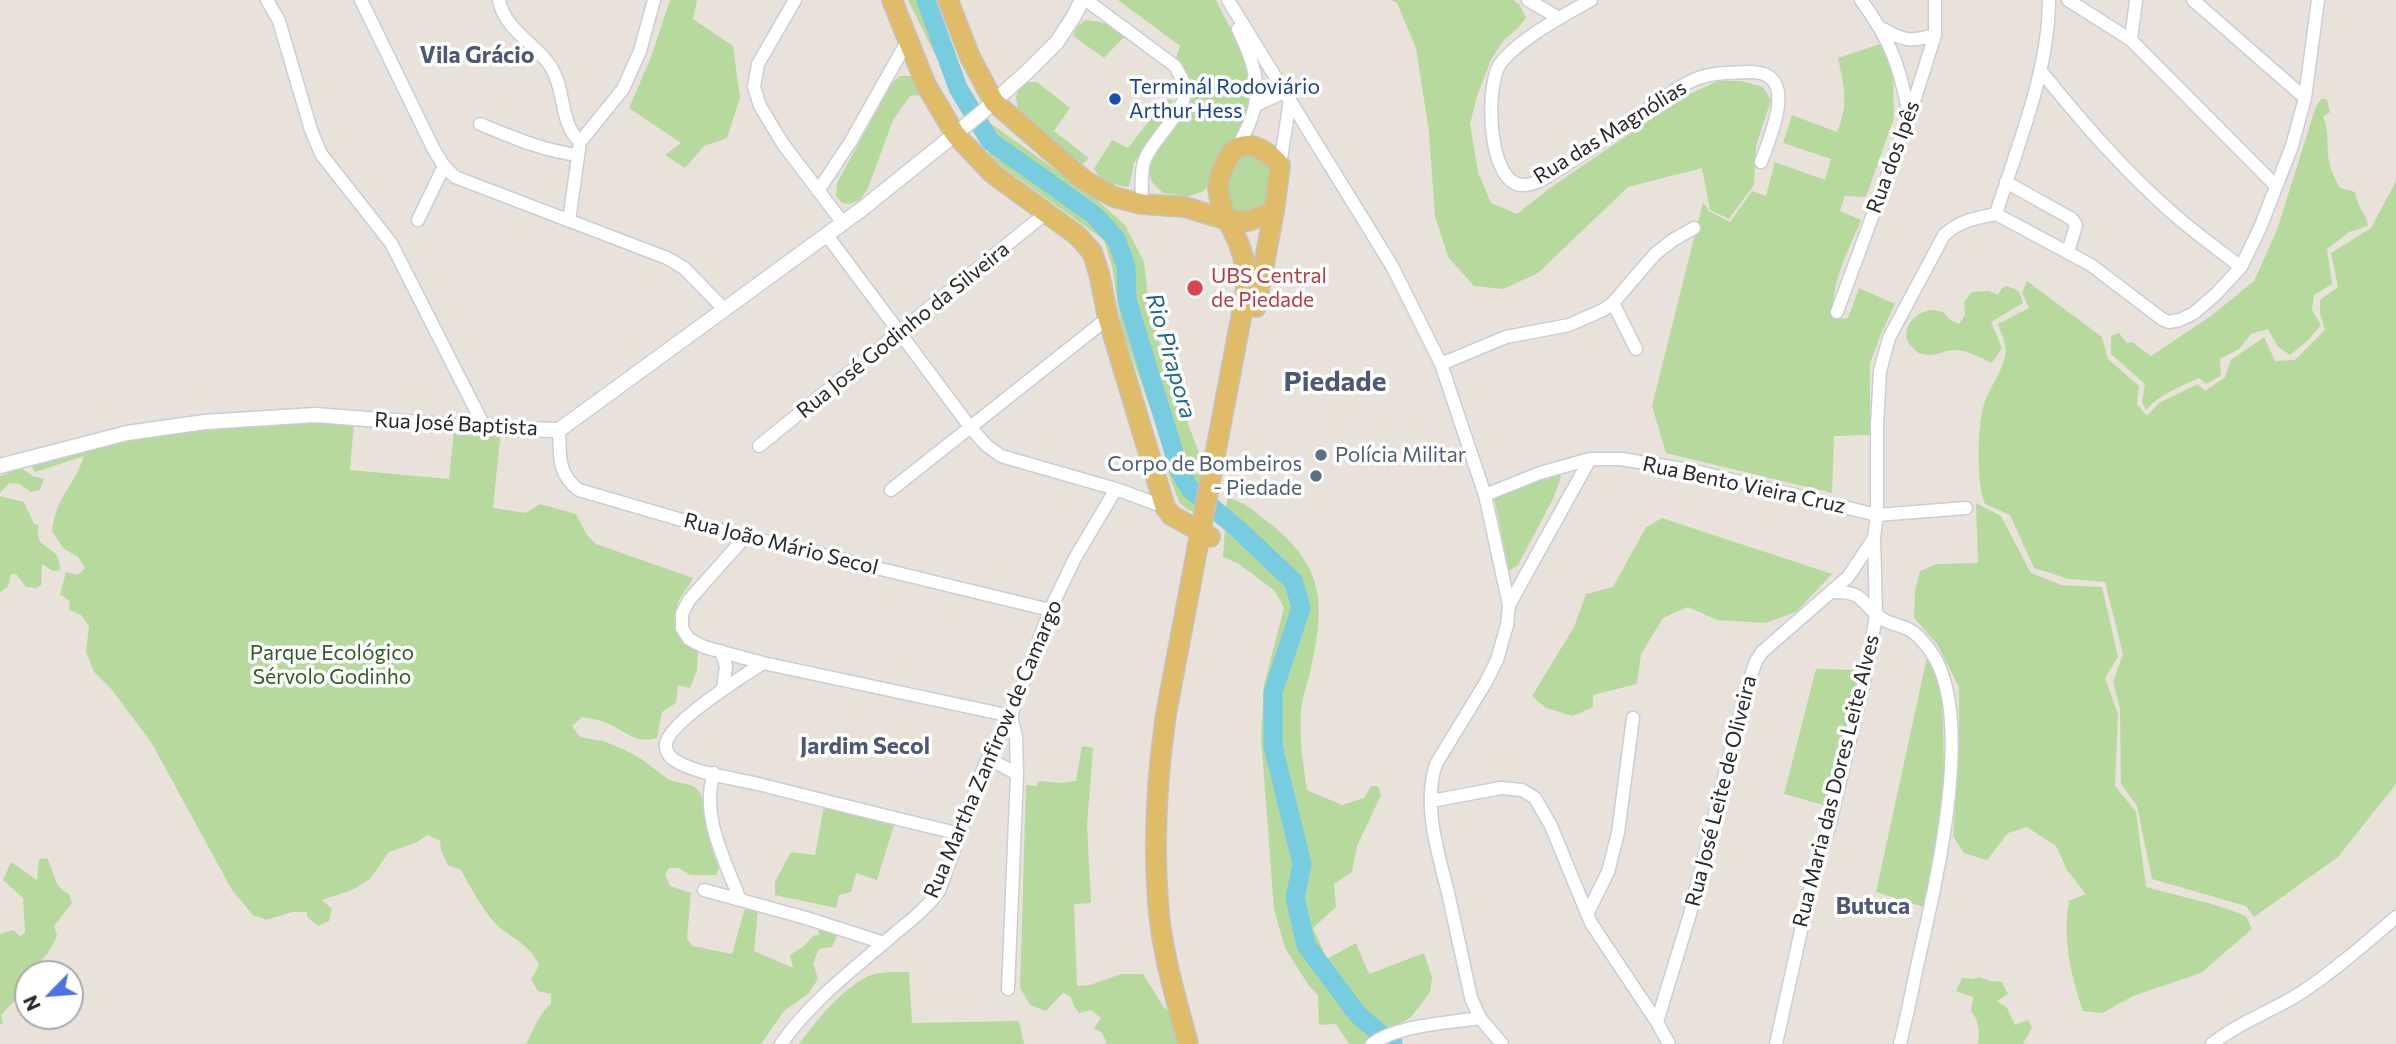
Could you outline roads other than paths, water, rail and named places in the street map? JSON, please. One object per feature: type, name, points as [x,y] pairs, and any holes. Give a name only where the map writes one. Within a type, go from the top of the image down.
[{"type":"main road","points":[[892,0],[926,85],[992,173],[1078,236],[1091,252],[1099,273],[1108,318],[1165,506],[1171,516],[1182,523],[1206,531]]},
{"type":"main road","points":[[948,0],[987,108],[1084,180],[1114,197],[1142,204],[1185,207],[1231,228],[1263,270]]},
{"type":"main road","points":[[1185,207],[1204,198],[1218,185],[1227,157],[1236,149],[1248,145],[1261,148],[1280,165],[1263,270],[1206,531],[1169,779],[1170,902],[1183,977],[1201,1044]]},
{"type":"main road","points":[[1215,488],[1247,285],[1247,268],[1218,185]]},
{"type":"main road","points":[[1231,228],[1274,211]]},
{"type":"main road","points":[[1182,523],[1196,558]]},
{"type":"main road","points":[[1188,1044],[1173,989],[1158,904],[1157,776],[1196,558],[1206,531]]},
{"type":"street","points":[[267,0],[279,21],[311,130],[321,154],[391,243],[485,428]]},
{"type":"street","points":[[361,0],[444,166],[455,177],[667,258],[684,268],[723,308]]},
{"type":"street","points":[[499,0],[511,25],[546,59],[554,71],[569,128],[579,148]]},
{"type":"street","points":[[569,221],[579,148],[623,89],[640,51],[654,0]]},
{"type":"street","points":[[795,0],[758,64],[754,87],[760,106],[783,144],[843,223]]},
{"type":"street","points":[[1084,0],[1175,66],[1182,79],[1185,93],[1179,108],[1146,155],[1142,166],[1142,204]]},
{"type":"street","name":"Rua José Baptista","points":[[0,466],[127,433],[205,422],[315,415],[485,428],[559,430],[843,223],[959,131],[1057,42],[1084,0]]},
{"type":"street","points":[[1227,0],[1392,266],[1441,364],[1485,495],[1509,605],[1507,625],[1497,660],[1436,764],[1432,776],[1431,801],[1438,851],[1471,998],[1480,1018],[1502,1044]]},
{"type":"street","points":[[1227,0],[1256,78],[1256,105],[1250,125],[1236,149]]},
{"type":"street","points":[[1528,0],[1559,18]]},
{"type":"street","name":"Rua das Magnólias","points":[[1591,0],[1559,18],[1508,54],[1498,68],[1492,101],[1494,144],[1501,170],[1509,181],[1523,186],[1536,182],[1581,156],[1671,92],[1696,79],[1717,73],[1755,72],[1771,79],[1779,91],[1779,108],[1762,162]]},
{"type":"street","points":[[1861,0],[1883,29],[1900,68],[1909,114]]},
{"type":"street","name":"Rua dos Ipês","points":[[1837,312],[1935,35],[1934,0]]},
{"type":"street","points":[[2049,0],[2049,25],[2040,70],[1996,214],[2091,265],[2169,322],[2194,313],[2241,267],[2292,146],[2305,98],[2318,0]]},
{"type":"street","points":[[2068,0],[2131,40],[2276,186]]},
{"type":"street","points":[[2131,40],[2136,0]]},
{"type":"street","points":[[2193,0],[2305,98]]},
{"type":"street","points":[[1883,29],[1901,39],[1915,40],[1935,35]]},
{"type":"street","points":[[818,191],[851,141],[908,40]]},
{"type":"street","points":[[1256,78],[1267,62]]},
{"type":"street","points":[[2040,70],[2080,120],[2138,181],[2178,218],[2241,267]]},
{"type":"street","points":[[1256,105],[1287,96]]},
{"type":"street","points":[[1280,165],[1287,96]]},
{"type":"street","points":[[480,124],[561,153],[579,148]]},
{"type":"street","points":[[418,220],[444,166]]},
{"type":"street","points":[[2006,181],[2072,219],[2076,225],[2068,252]]},
{"type":"street","name":"Rua José Godinho da Silveira","points":[[759,446],[1046,214]]},
{"type":"street","name":"Rua Maria das Dores Leite Alves","points":[[1776,1044],[1813,876],[1829,827],[1863,685],[1875,615],[1874,537],[1877,515],[1880,370],[1889,338],[1944,235],[1965,221],[1996,214]]},
{"type":"street","points":[[1441,364],[1506,337],[1569,325],[1603,310],[1613,303],[1655,254],[1694,228]]},
{"type":"street","points":[[826,234],[986,445],[1001,456],[1165,506]]},
{"type":"street","points":[[1613,303],[1636,349]]},
{"type":"street","points":[[891,490],[1108,318]]},
{"type":"street","name":"Rua João Mário Secol","points":[[559,430],[562,471],[567,481],[579,489],[746,536],[1049,610]]},
{"type":"street","points":[[1509,605],[1590,459]]},
{"type":"street","name":"Rua Bento Vieira Cruz","points":[[1485,495],[1541,473],[1590,459],[1621,459],[1695,471],[1877,515],[1966,508]]},
{"type":"street","name":"Rua Martha Zanfirow de Camargo","points":[[781,1044],[795,1023],[926,908],[939,891],[986,762],[1011,716],[1049,610],[1075,558],[1116,489]]},
{"type":"street","points":[[746,536],[689,600],[682,614],[682,628],[689,639],[704,647],[763,663],[1011,716],[1016,737],[1017,774],[1008,989]]},
{"type":"street","name":"Rua José Leite de Oliveira","points":[[1657,1022],[1690,914],[1753,669],[1762,652],[1833,592],[1858,563],[1874,537]]},
{"type":"street","points":[[1833,592],[1853,593],[1867,603],[1875,615],[1914,633],[1933,655],[1942,672],[1950,708],[1951,763],[1943,838],[1930,916],[1900,1044]]},
{"type":"street","points":[[721,651],[726,666],[723,689]]},
{"type":"street","points":[[763,663],[723,689],[681,722],[666,743],[667,751],[673,760],[714,773],[960,834]]},
{"type":"street","points":[[1587,914],[1608,872],[1618,833],[1633,718]]},
{"type":"street","points":[[986,762],[997,764],[1017,774]]},
{"type":"street","points":[[714,773],[708,790],[708,809],[717,841],[740,900]]},
{"type":"street","points":[[1431,801],[1501,788],[1522,790],[1535,798],[1551,827],[1587,914],[1669,1044]]},
{"type":"street","points":[[704,890],[884,943]]},
{"type":"street","points":[[2212,1044],[2300,993],[2354,953],[2396,917]]},
{"type":"street","points":[[1376,1041],[1401,1031],[1480,1018]]},
{"type":"waterway","name":"Rio Pirapora","points":[[926,0],[958,88],[990,141],[1094,215],[1116,239],[1126,266],[1127,300],[1180,472],[1190,489],[1237,528],[1294,582],[1301,608],[1273,692],[1273,746],[1302,864],[1295,898],[1306,945],[1358,1015],[1393,1044]]},
{"type":"place","name":"Terminál Rodoviário Arthur Hess","points":[[1115,99]]},
{"type":"place","name":"UBS Central de Piedade","points":[[1195,288]]},
{"type":"place","name":"Polícia Militar","points":[[1321,455]]},
{"type":"place","name":"Corpo de Bombeiros - Piedade","points":[[1316,476]]},
{"type":"district","name":"Vila Grácio","points":[[477,55]]},
{"type":"district","name":"Piedade","points":[[1335,382]]},
{"type":"district","name":"Jardim Secol","points":[[865,746]]},
{"type":"district","name":"Butuca","points":[[1873,906]]},
{"type":"park label","name":"Parque Ecológico Sérvolo Godinho","points":[[332,665]]}]
